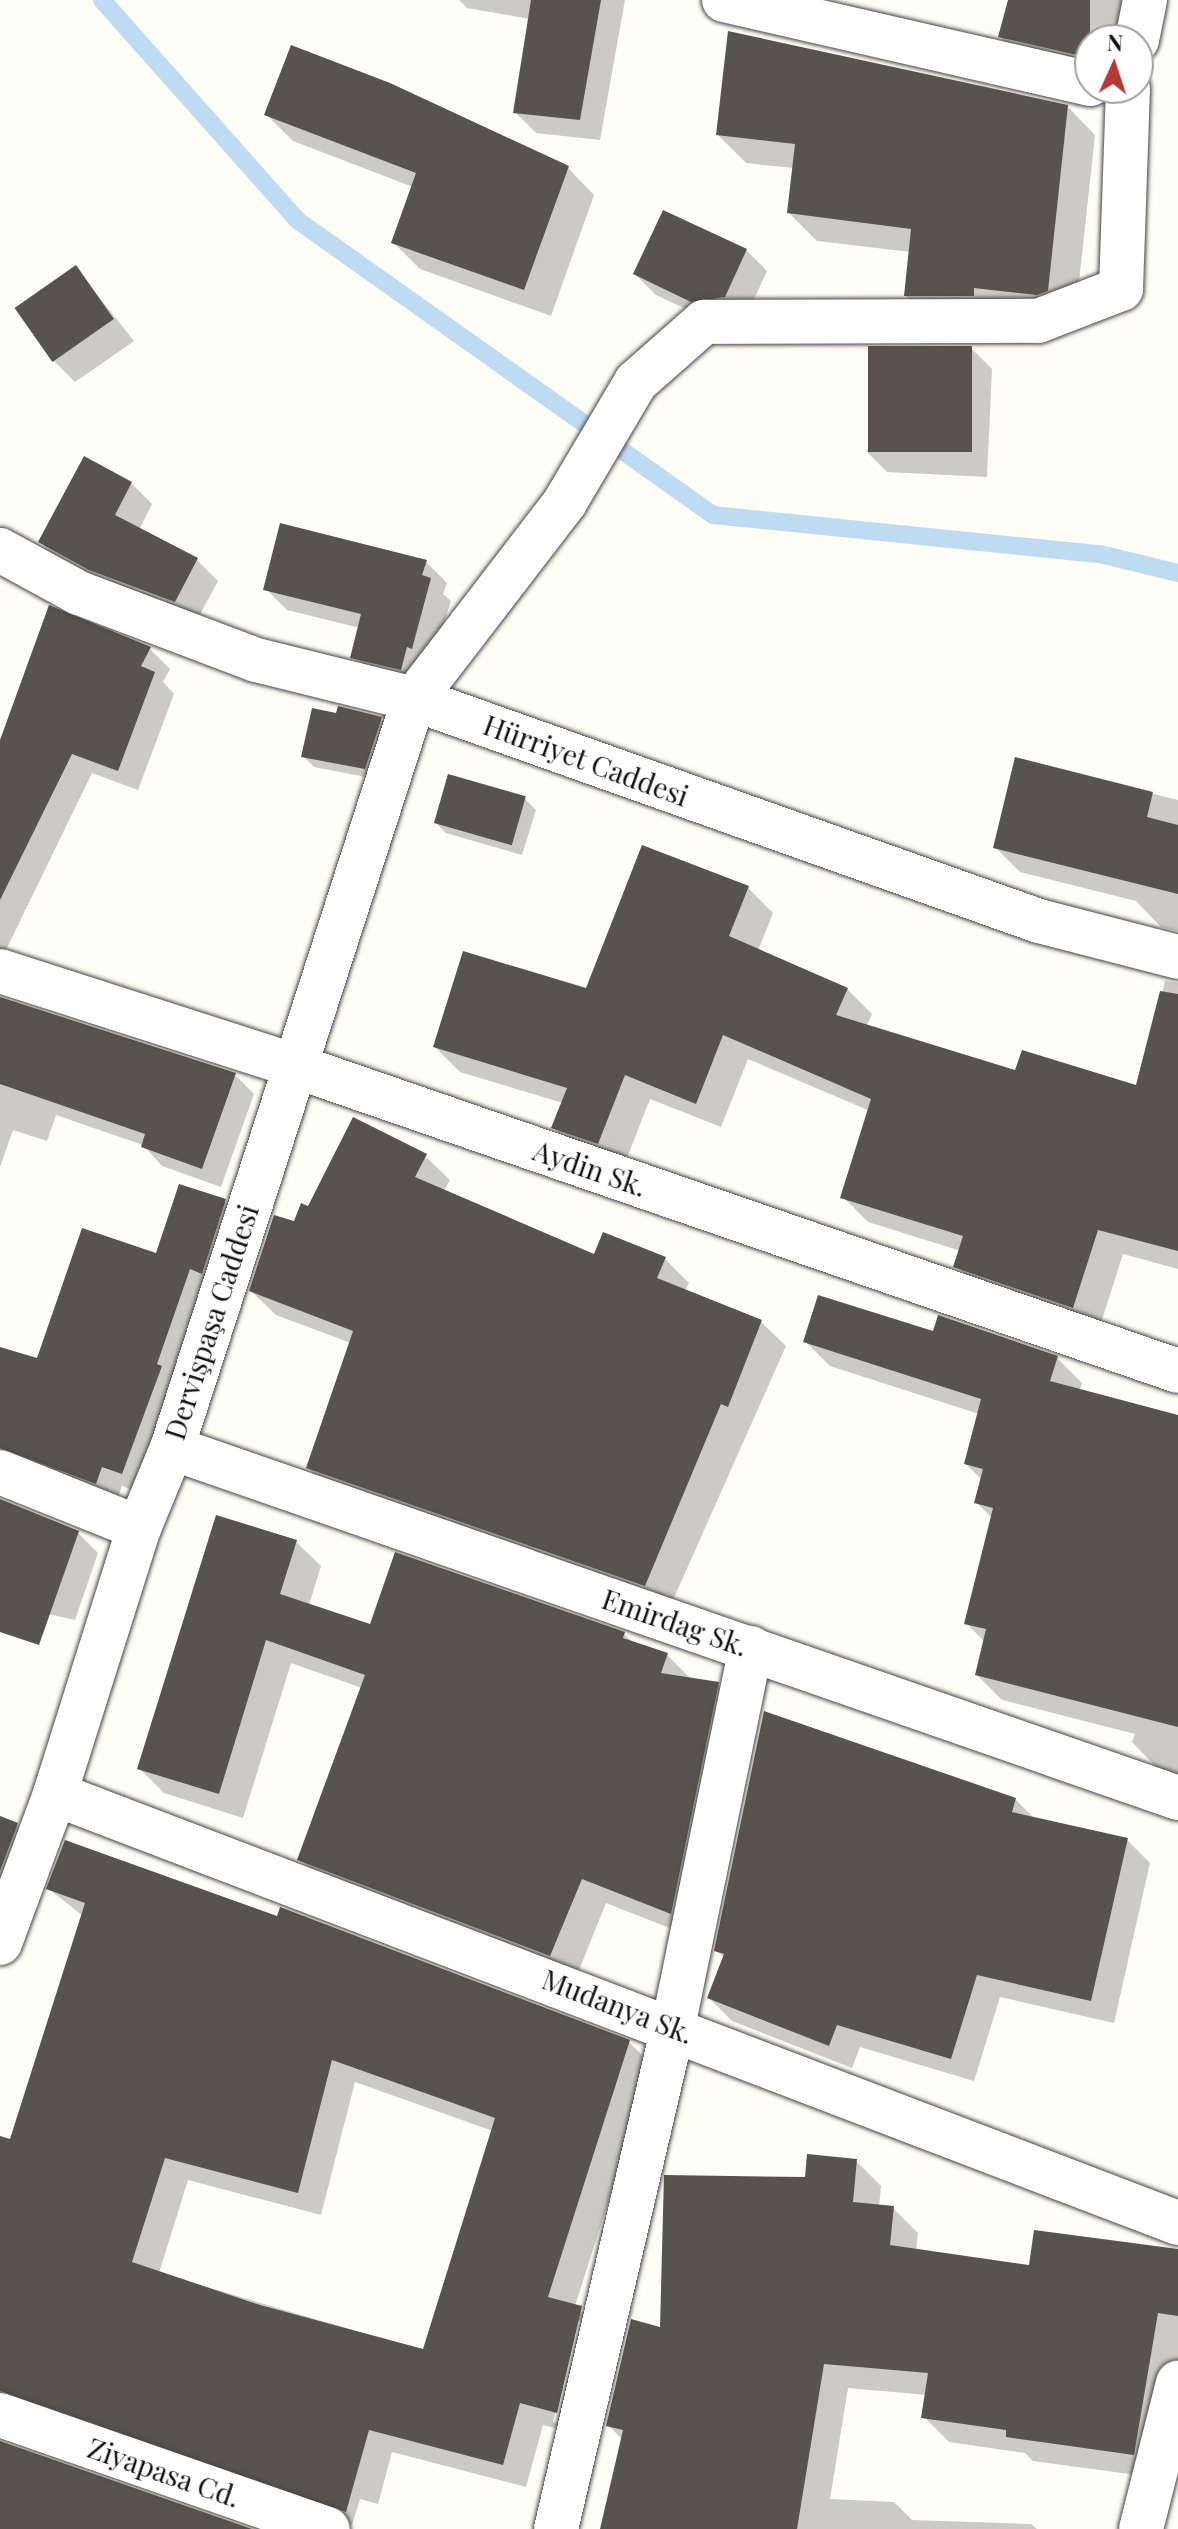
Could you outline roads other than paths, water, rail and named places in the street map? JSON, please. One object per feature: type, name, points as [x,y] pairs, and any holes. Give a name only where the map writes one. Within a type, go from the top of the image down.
[{"type":"street","points":[[724,0],[1074,79]]},
{"type":"street","points":[[1140,24],[1145,0]]},
{"type":"street","name":"Dervişpaşa Caddesi","points":[[0,1943],[55,1794],[139,1528],[172,1448],[292,1065],[414,699],[565,502],[636,382],[704,322],[1038,321],[1121,289],[1114,104]]},
{"type":"street","name":"Hürriyet Caddesi","points":[[0,550],[79,593],[256,660],[414,699],[1039,921],[1178,957]]},
{"type":"street","name":"Aydin Sk.","points":[[0,971],[292,1065],[1178,1371]]},
{"type":"street","name":"Emirdag Sk.","points":[[172,1448],[1178,1798]]},
{"type":"street","points":[[0,1472],[139,1528]]},
{"type":"street","points":[[556,2529],[673,2027],[751,1648]]},
{"type":"street","name":"Mudanya Sk.","points":[[55,1794],[673,2027],[1178,2223]]},
{"type":"street","points":[[1141,2529],[1178,2383]]},
{"type":"street","name":"Ziyapasa Cd.","points":[[0,2415],[328,2529]]},
{"type":"waterway","points":[[102,0],[297,220],[713,515],[1100,554],[1178,573]]}]
